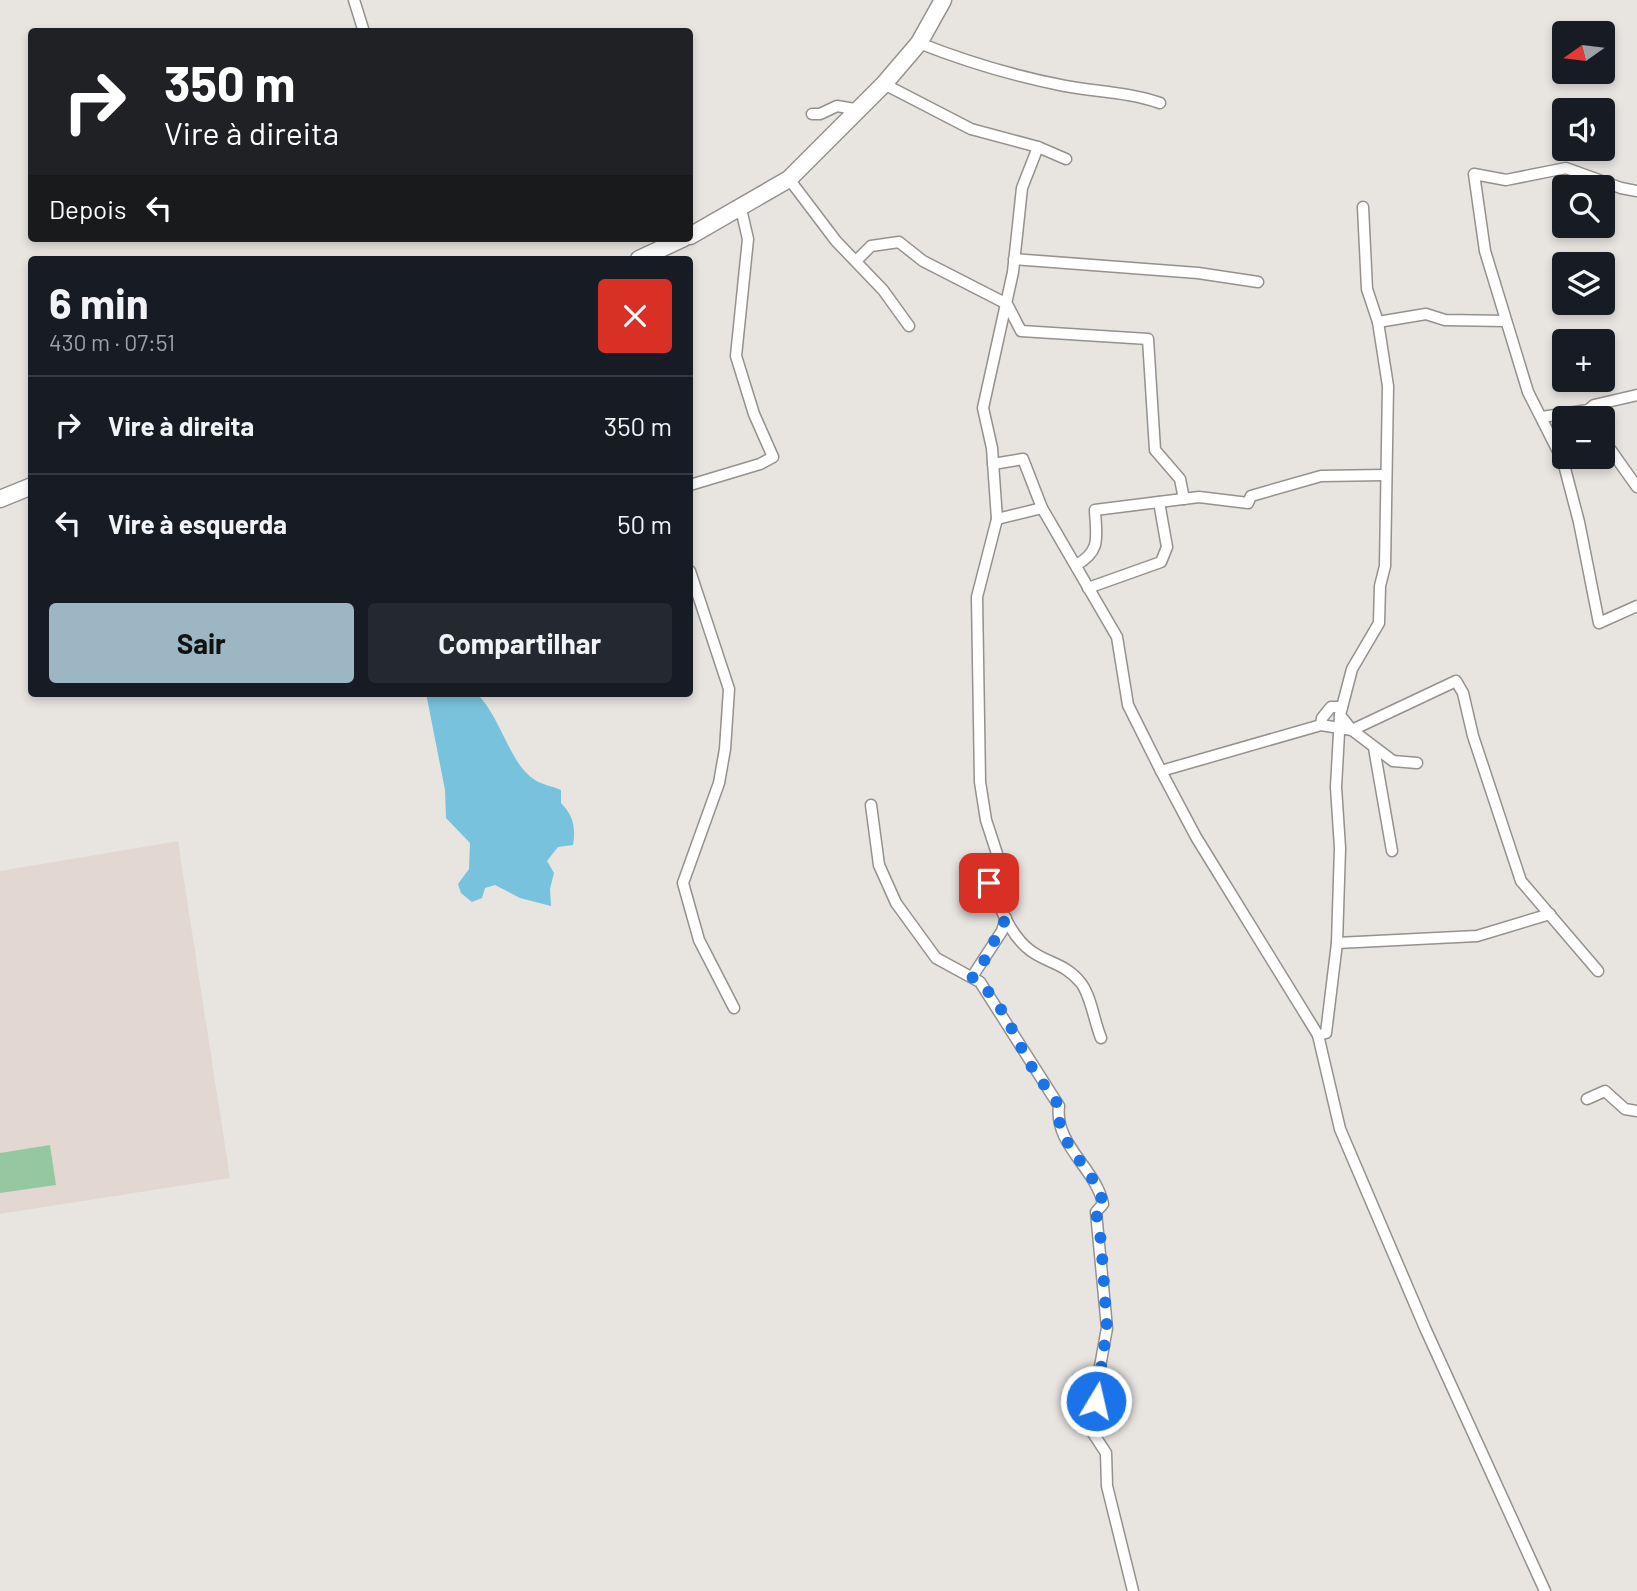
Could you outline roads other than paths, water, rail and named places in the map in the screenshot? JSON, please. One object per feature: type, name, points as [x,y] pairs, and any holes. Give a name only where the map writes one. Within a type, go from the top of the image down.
[{"type":"highway","points":[[693,234],[789,179],[884,84],[919,43],[943,0]]},
{"type":"highway","points":[[645,256],[675,242]]},
{"type":"highway","points":[[0,499],[28,488]]},
{"type":"street","points":[[355,0],[363,28]]},
{"type":"street","points":[[919,43],[973,65],[1066,86],[1132,93],[1160,103]]},
{"type":"street","points":[[884,84],[971,129],[1038,147],[1066,159]]},
{"type":"street","points":[[812,114],[837,106],[860,110]]},
{"type":"street","points":[[1038,147],[1022,188],[1007,304],[983,408],[993,464],[997,519],[977,597],[979,755],[986,820],[1001,866],[989,883],[1013,932],[1032,952],[1055,961],[1083,986],[1101,1038]]},
{"type":"street","points":[[1637,191],[1566,168],[1506,180],[1475,174],[1485,251],[1528,392],[1563,461],[1579,522],[1599,623],[1637,606]]},
{"type":"street","points":[[789,179],[883,290],[909,326]]},
{"type":"street","points":[[1318,1035],[1326,1033],[1337,943],[1340,848],[1336,787],[1341,711],[1352,669],[1379,623],[1380,586],[1385,566],[1388,386],[1378,322],[1367,289],[1363,207]]},
{"type":"street","points":[[693,484],[760,464],[774,457],[754,414],[736,356],[748,239],[741,209]]},
{"type":"street","points":[[856,261],[871,246],[899,242],[923,261],[1007,304],[1021,331],[1148,339],[1155,450],[1180,479],[1184,499]]},
{"type":"street","points":[[1014,259],[1174,271],[1258,282]]},
{"type":"street","points":[[1378,322],[1426,314],[1445,320],[1506,321]]},
{"type":"street","points":[[1594,406],[1637,395]]},
{"type":"street","points":[[1542,417],[1552,416]]},
{"type":"street","points":[[1615,456],[1637,487]]},
{"type":"street","points":[[993,464],[1023,459],[1042,508],[1117,637],[1128,705],[1161,771],[1196,836],[1318,1035],[1340,1129],[1424,1328],[1545,1591]]},
{"type":"street","points":[[1076,565],[1090,558],[1096,545],[1095,510],[1199,497],[1248,503],[1251,496],[1321,476],[1385,475]]},
{"type":"street","points":[[1088,588],[1161,562],[1167,547],[1159,502]]},
{"type":"street","points":[[997,519],[1042,508]]},
{"type":"street","points":[[693,580],[729,689],[719,783],[683,883],[699,940],[734,1008]]},
{"type":"street","points":[[1161,771],[1321,725],[1352,730],[1456,681],[1463,693],[1521,881],[1598,971]]},
{"type":"street","points":[[1321,725],[1322,718],[1331,706],[1341,711],[1352,730],[1393,761],[1417,763]]},
{"type":"street","points":[[1374,748],[1392,851]]},
{"type":"street","points":[[871,805],[879,865],[896,903],[936,958],[980,982],[1008,1022],[1031,1066],[1059,1106],[1058,1118],[1065,1139],[1100,1192],[1103,1204],[1096,1212],[1101,1241],[1107,1328],[1089,1427],[1106,1453],[1107,1486],[1133,1591]]},
{"type":"street","points":[[1337,943],[1477,936],[1550,914]]},
{"type":"street","points":[[972,977],[995,942],[1006,918]]},
{"type":"street","points":[[1587,1099],[1605,1091],[1625,1110],[1637,1111]]},
{"type":"water","points":[[427,697],[480,697],[492,714],[518,763],[538,782],[561,790],[561,803],[571,817],[574,827],[573,845],[558,847],[547,861],[554,873],[550,889],[551,906],[520,898],[495,885],[485,888],[482,898],[472,902],[461,893],[458,884],[469,869],[470,843],[446,818],[445,790]]}]
